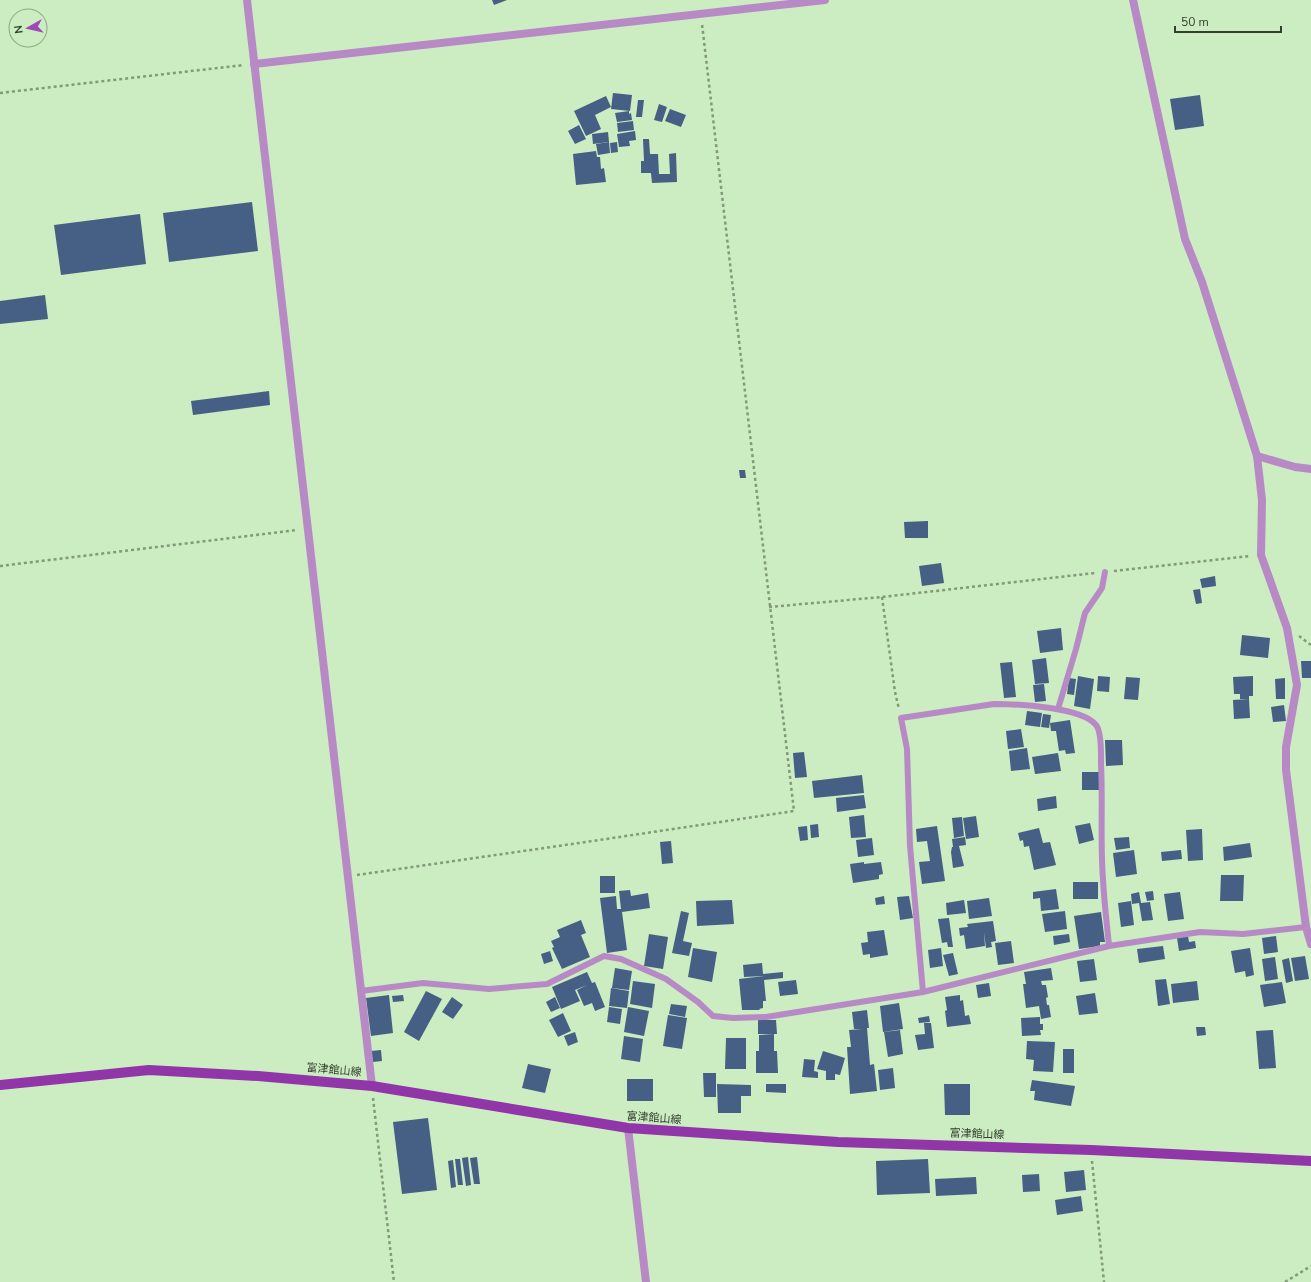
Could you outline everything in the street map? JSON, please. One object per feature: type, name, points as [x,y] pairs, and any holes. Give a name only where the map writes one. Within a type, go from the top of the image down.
[{"type":"main road","name":"富津館山線","points":[[0,1085],[149,1070],[258,1076],[372,1086],[628,1128],[838,1142],[1091,1150],[1311,1161]]},
{"type":"street","points":[[247,0],[372,1086]]},
{"type":"street","points":[[254,64],[825,0]]},
{"type":"street","points":[[1133,0],[1185,239],[1202,282],[1257,456],[1262,500],[1261,554],[1286,628],[1297,685],[1286,747],[1286,770],[1306,927],[1311,944]]},
{"type":"street","points":[[1257,456],[1295,467],[1311,469]]},
{"type":"street","points":[[628,1128],[646,1282]]},
{"type":"lane","points":[[1058,709],[1085,613],[1102,588],[1105,572]]},
{"type":"lane","points":[[923,992],[910,846],[907,749],[901,718],[994,704],[1063,709],[1089,720],[1097,726],[1100,739],[1101,767],[1102,879],[1109,946]]},
{"type":"lane","points":[[361,991],[423,983],[489,989],[547,984],[604,956],[621,959],[666,979],[698,1002],[713,1016],[733,1018],[766,1017],[923,992],[1109,946],[1200,932],[1243,934],[1306,927]]},
{"type":"path","points":[[348,877],[579,844],[794,810],[769,608],[701,14]]},
{"type":"path","points":[[0,92],[254,64]]},
{"type":"path","points":[[0,566],[308,529]]},
{"type":"path","points":[[769,608],[882,597],[1261,554]]},
{"type":"path","points":[[882,597],[895,692],[901,718]]},
{"type":"path","points":[[372,1086],[394,1282]]},
{"type":"path","points":[[1091,1150],[1104,1282]]},
{"type":"path","points":[[1285,1282],[1311,1266]]},
{"type":"building","points":[[492,0],[507,0],[494,5]]},
{"type":"building","points":[[613,93],[632,95],[630,111],[611,109]]},
{"type":"building","points":[[1200,95],[1204,126],[1175,130],[1170,99]]},
{"type":"building","points":[[606,96],[611,107],[595,115],[601,129],[586,136],[574,111]]},
{"type":"building","points":[[638,100],[644,100],[642,117],[636,117]]},
{"type":"building","points":[[659,104],[667,107],[662,122],[654,120]]},
{"type":"building","points":[[670,109],[686,115],[681,127],[665,121]]},
{"type":"building","points":[[629,111],[629,114],[631,113],[632,120],[617,122],[615,113]]},
{"type":"building","points":[[633,121],[634,130],[618,132],[617,123]]},
{"type":"building","points":[[579,125],[586,139],[575,144],[568,131]]},
{"type":"building","points":[[635,131],[636,140],[629,141],[630,146],[619,147],[617,134]]},
{"type":"building","points":[[608,132],[609,142],[593,144],[592,134]]},
{"type":"building","points":[[643,139],[649,139],[650,154],[658,154],[659,174],[670,174],[669,154],[676,153],[677,182],[652,183],[651,173],[641,173],[641,161],[644,161]]},
{"type":"building","points":[[609,142],[610,153],[598,155],[596,144]]},
{"type":"building","points":[[617,142],[618,152],[611,153],[610,143]]},
{"type":"building","points":[[596,151],[597,157],[600,157],[601,169],[604,168],[606,182],[576,185],[573,154]]},
{"type":"building","points":[[252,202],[258,251],[169,262],[163,213]]},
{"type":"building","points":[[140,214],[146,264],[61,275],[54,225]]},
{"type":"building","points":[[45,295],[48,319],[0,324],[0,301]]},
{"type":"building","points":[[269,391],[270,405],[193,415],[191,401]]},
{"type":"building","points":[[739,470],[745,470],[746,478],[740,478]]},
{"type":"building","points":[[928,521],[928,538],[905,538],[904,522]]},
{"type":"building","points":[[941,563],[944,583],[922,586],[919,566]]},
{"type":"building","points":[[1215,576],[1216,586],[1202,588],[1200,579]]},
{"type":"building","points":[[1200,589],[1202,603],[1196,604],[1193,590]]},
{"type":"building","points":[[1061,628],[1063,650],[1040,653],[1037,631]]},
{"type":"building","points":[[1242,635],[1270,638],[1268,658],[1240,655]]},
{"type":"building","points":[[1046,658],[1049,683],[1035,684],[1032,660]]},
{"type":"building","points":[[1301,661],[1311,661],[1311,678],[1302,678]]},
{"type":"building","points":[[1012,662],[1016,697],[1004,698],[1000,663]]},
{"type":"building","points":[[1078,676],[1094,679],[1090,709],[1074,706]]},
{"type":"building","points":[[1098,676],[1110,677],[1109,692],[1097,691]]},
{"type":"building","points":[[1253,676],[1253,696],[1249,696],[1249,699],[1240,699],[1240,694],[1234,694],[1233,677]]},
{"type":"building","points":[[1126,677],[1140,678],[1138,700],[1124,699]]},
{"type":"building","points":[[1069,678],[1076,679],[1074,695],[1067,694]]},
{"type":"building","points":[[1285,678],[1285,699],[1276,699],[1275,679]]},
{"type":"building","points":[[1044,684],[1046,701],[1035,702],[1033,685]]},
{"type":"building","points":[[1249,699],[1250,718],[1234,719],[1233,700]]},
{"type":"building","points":[[1284,705],[1286,721],[1273,722],[1271,707]]},
{"type":"building","points":[[1027,711],[1042,713],[1040,727],[1025,725]]},
{"type":"building","points":[[1043,714],[1051,715],[1049,728],[1041,727]]},
{"type":"building","points":[[1070,720],[1075,753],[1066,754],[1065,750],[1059,751],[1056,731],[1051,731],[1050,723]]},
{"type":"building","points":[[1021,729],[1024,747],[1008,749],[1006,731]]},
{"type":"building","points":[[1105,740],[1122,740],[1123,765],[1106,766]]},
{"type":"building","points":[[1027,748],[1030,769],[1011,771],[1009,751]]},
{"type":"building","points":[[804,752],[807,777],[795,778],[793,753]]},
{"type":"building","points":[[1058,753],[1061,771],[1035,774],[1032,757]]},
{"type":"building","points":[[1082,772],[1099,772],[1099,790],[1082,790]]},
{"type":"building","points":[[862,775],[864,793],[814,798],[812,781]]},
{"type":"building","points":[[864,795],[866,808],[837,812],[836,798]]},
{"type":"building","points":[[1056,796],[1057,808],[1038,811],[1037,799]]},
{"type":"building","points":[[864,815],[866,837],[851,838],[849,817]]},
{"type":"building","points":[[976,816],[979,837],[966,839],[963,818]]},
{"type":"building","points":[[962,817],[964,836],[954,838],[952,818]]},
{"type":"building","points":[[1090,823],[1094,840],[1079,844],[1075,826]]},
{"type":"building","points":[[818,824],[819,837],[811,838],[810,825]]},
{"type":"building","points":[[807,826],[808,840],[800,841],[798,827]]},
{"type":"building","points":[[937,826],[945,881],[922,884],[919,862],[930,861],[927,841],[917,842],[916,829]]},
{"type":"building","points":[[1039,828],[1043,843],[1050,842],[1056,865],[1034,870],[1029,846],[1024,847],[1023,840],[1020,841],[1018,833]]},
{"type":"building","points":[[1202,829],[1203,860],[1188,861],[1186,830]]},
{"type":"building","points":[[965,837],[966,845],[959,846],[964,866],[953,868],[951,852],[953,847],[952,839]]},
{"type":"building","points":[[1129,837],[1130,848],[1116,850],[1114,838]]},
{"type":"building","points":[[872,838],[874,855],[858,857],[856,840]]},
{"type":"building","points":[[671,841],[673,863],[662,864],[660,842]]},
{"type":"building","points":[[1250,843],[1252,857],[1224,861],[1223,847]]},
{"type":"building","points":[[1134,850],[1137,874],[1116,877],[1113,853]]},
{"type":"building","points":[[1181,850],[1182,859],[1162,861],[1161,852]]},
{"type":"building","points":[[864,862],[864,864],[881,862],[883,874],[879,875],[879,879],[853,883],[850,864]]},
{"type":"building","points":[[1221,875],[1244,875],[1243,901],[1220,901]]},
{"type":"building","points":[[600,876],[615,876],[615,893],[600,893]]},
{"type":"building","points":[[1073,882],[1098,882],[1098,899],[1073,899]]},
{"type":"building","points":[[1056,889],[1059,909],[1041,911],[1040,898],[1033,899],[1033,892]]},
{"type":"building","points":[[630,890],[631,896],[648,893],[650,908],[622,912],[627,950],[607,953],[600,898],[616,896],[617,909],[621,909],[619,891]]},
{"type":"building","points":[[1153,891],[1154,900],[1147,901],[1145,892]]},
{"type":"building","points":[[1139,892],[1141,903],[1150,902],[1153,920],[1142,921],[1139,903],[1132,904],[1131,894]]},
{"type":"building","points":[[1180,892],[1184,919],[1168,921],[1164,894]]},
{"type":"building","points":[[884,896],[885,904],[876,905],[875,898]]},
{"type":"building","points":[[909,896],[913,918],[900,920],[897,897]]},
{"type":"building","points":[[989,898],[992,916],[969,919],[967,901]]},
{"type":"building","points":[[732,900],[734,924],[697,926],[696,901]]},
{"type":"building","points":[[964,900],[966,913],[947,915],[946,903]]},
{"type":"building","points":[[1131,901],[1134,925],[1121,927],[1118,903]]},
{"type":"building","points":[[681,911],[689,913],[683,941],[692,943],[689,956],[672,953]]},
{"type":"building","points":[[1065,911],[1067,929],[1045,932],[1042,914]]},
{"type":"building","points":[[1101,912],[1105,942],[1100,942],[1100,946],[1079,949],[1074,916]]},
{"type":"building","points":[[949,918],[953,947],[948,947],[947,942],[942,943],[938,919]]},
{"type":"building","points":[[581,920],[586,933],[581,935],[590,957],[562,969],[552,948],[554,947],[551,941],[560,937],[557,930]]},
{"type":"building","points":[[993,921],[996,941],[991,942],[992,947],[986,948],[984,932],[985,946],[966,949],[964,935],[960,936],[959,928],[968,927],[967,924]]},
{"type":"building","points":[[884,930],[888,955],[870,958],[870,954],[863,955],[861,943],[868,942],[867,932]]},
{"type":"building","points":[[649,934],[668,937],[663,969],[644,966]]},
{"type":"building","points":[[1069,934],[1070,942],[1054,945],[1053,936]]},
{"type":"building","points":[[1188,936],[1189,942],[1195,941],[1196,948],[1179,951],[1177,938]]},
{"type":"building","points":[[1276,936],[1278,952],[1264,954],[1262,938]]},
{"type":"building","points":[[1011,941],[1014,963],[998,965],[995,943]]},
{"type":"building","points":[[1163,946],[1165,959],[1139,963],[1137,949]]},
{"type":"building","points":[[693,948],[717,952],[712,982],[688,977]]},
{"type":"building","points":[[941,948],[943,966],[930,968],[928,950]]},
{"type":"building","points":[[1250,948],[1254,975],[1246,977],[1245,971],[1235,973],[1231,951]]},
{"type":"building","points":[[550,951],[553,961],[544,964],[541,954]]},
{"type":"building","points":[[953,953],[958,974],[949,976],[943,955]]},
{"type":"building","points":[[1305,956],[1309,979],[1295,981],[1291,958]]},
{"type":"building","points":[[1275,957],[1278,979],[1265,981],[1262,959]]},
{"type":"building","points":[[1289,958],[1293,981],[1286,983],[1282,960]]},
{"type":"building","points":[[1094,959],[1097,980],[1080,982],[1077,961]]},
{"type":"building","points":[[762,963],[763,974],[783,972],[783,978],[764,980],[766,1001],[763,1001],[763,1008],[759,1009],[760,1010],[742,1010],[739,979],[764,976],[744,977],[743,965]]},
{"type":"building","points":[[615,968],[632,971],[629,990],[612,988]]},
{"type":"building","points":[[1051,968],[1053,980],[1041,981],[1042,985],[1046,985],[1048,997],[1046,998],[1047,1005],[1049,1005],[1051,1017],[1041,1019],[1039,1006],[1026,1008],[1023,984],[1026,984],[1024,972]]},
{"type":"building","points":[[587,972],[592,983],[595,982],[605,1007],[595,1011],[592,1003],[584,1006],[577,990],[587,985],[575,990],[580,1001],[561,1009],[552,987]]},
{"type":"building","points":[[1166,979],[1170,1004],[1158,1006],[1155,980]]},
{"type":"building","points":[[796,980],[798,994],[780,996],[778,982]]},
{"type":"building","points":[[633,981],[655,984],[652,1008],[630,1004]]},
{"type":"building","points":[[1197,981],[1199,1000],[1173,1003],[1171,984]]},
{"type":"building","points":[[1282,982],[1286,1003],[1264,1007],[1260,985]]},
{"type":"building","points":[[989,983],[991,996],[978,998],[976,985]]},
{"type":"building","points":[[611,988],[629,991],[627,1008],[609,1006]]},
{"type":"building","points":[[426,991],[442,999],[419,1041],[404,1032]]},
{"type":"building","points":[[1095,993],[1098,1013],[1079,1015],[1076,996]]},
{"type":"building","points":[[389,995],[393,1033],[371,1036],[366,998]]},
{"type":"building","points":[[403,995],[404,1001],[393,1002],[392,996]]},
{"type":"building","points":[[960,995],[960,1001],[963,1000],[965,1016],[969,1015],[971,1024],[947,1027],[945,997]]},
{"type":"building","points":[[452,997],[463,1005],[453,1019],[442,1012]]},
{"type":"building","points":[[555,997],[560,1008],[551,1012],[546,1002]]},
{"type":"building","points":[[899,1003],[903,1029],[883,1032],[880,1006]]},
{"type":"building","points":[[671,1004],[687,1006],[685,1017],[669,1014]]},
{"type":"building","points":[[609,1007],[622,1009],[620,1024],[607,1022]]},
{"type":"building","points":[[628,1007],[649,1011],[644,1036],[624,1032]]},
{"type":"building","points":[[867,1010],[870,1065],[874,1064],[877,1091],[850,1094],[847,1047],[851,1047],[849,1030],[862,1029],[854,1029],[852,1012]]},
{"type":"building","points":[[563,1013],[571,1031],[558,1037],[549,1020]]},
{"type":"building","points":[[668,1015],[687,1018],[682,1049],[663,1046]]},
{"type":"building","points":[[929,1016],[930,1022],[919,1023],[918,1018]]},
{"type":"building","points":[[1040,1017],[1040,1024],[1043,1024],[1043,1030],[1040,1030],[1041,1035],[1022,1036],[1021,1018]]},
{"type":"building","points":[[758,1020],[776,1020],[777,1034],[758,1034]]},
{"type":"building","points":[[924,1023],[931,1023],[934,1048],[918,1050],[915,1035],[925,1034]]},
{"type":"building","points":[[1196,1027],[1205,1027],[1206,1035],[1197,1036]]},
{"type":"building","points":[[900,1030],[903,1054],[888,1057],[884,1032]]},
{"type":"building","points":[[1273,1030],[1276,1068],[1259,1069],[1256,1031]]},
{"type":"building","points":[[575,1032],[578,1042],[568,1046],[564,1036]]},
{"type":"building","points":[[774,1034],[774,1051],[777,1051],[778,1073],[756,1073],[756,1051],[759,1051],[759,1035]]},
{"type":"building","points":[[624,1036],[643,1039],[640,1062],[621,1059]]},
{"type":"building","points":[[726,1038],[746,1038],[746,1069],[725,1069]]},
{"type":"building","points":[[1027,1041],[1055,1042],[1053,1072],[1033,1071],[1034,1060],[1026,1059]]},
{"type":"building","points":[[1063,1049],[1074,1049],[1074,1073],[1063,1073]]},
{"type":"building","points":[[381,1050],[382,1061],[373,1062],[371,1051]]},
{"type":"building","points":[[823,1051],[845,1058],[840,1075],[835,1074],[835,1080],[826,1080],[826,1071],[817,1069]]},
{"type":"building","points":[[804,1059],[815,1060],[814,1071],[818,1072],[818,1078],[802,1077]]},
{"type":"building","points":[[528,1064],[551,1069],[545,1093],[522,1088]]},
{"type":"building","points":[[893,1068],[895,1088],[880,1090],[878,1070]]},
{"type":"building","points":[[703,1073],[716,1073],[716,1097],[704,1097]]},
{"type":"building","points":[[627,1079],[653,1079],[653,1101],[627,1101]]},
{"type":"building","points":[[1032,1080],[1075,1086],[1071,1106],[1034,1100],[1035,1091],[1030,1091]]},
{"type":"building","points":[[717,1084],[751,1085],[751,1096],[741,1096],[741,1113],[718,1113]]},
{"type":"building","points":[[766,1084],[786,1084],[786,1093],[766,1092]]},
{"type":"building","points":[[944,1084],[970,1084],[970,1115],[945,1115]]},
{"type":"building","points":[[428,1118],[437,1190],[402,1194],[393,1122]]},
{"type":"building","points":[[468,1157],[471,1185],[466,1186],[462,1158]]},
{"type":"building","points":[[477,1157],[480,1184],[474,1184],[470,1158]]},
{"type":"building","points":[[455,1159],[460,1159],[463,1185],[458,1185]]},
{"type":"building","points":[[928,1159],[930,1193],[877,1195],[876,1161]]},
{"type":"building","points":[[453,1160],[456,1187],[451,1188],[448,1161]]},
{"type":"building","points":[[1084,1170],[1086,1190],[1066,1192],[1064,1172]]},
{"type":"building","points":[[1039,1174],[1040,1191],[1023,1192],[1022,1175]]},
{"type":"building","points":[[976,1177],[977,1194],[936,1196],[935,1179]]},
{"type":"building","points":[[1081,1196],[1083,1211],[1057,1215],[1055,1200]]}]
